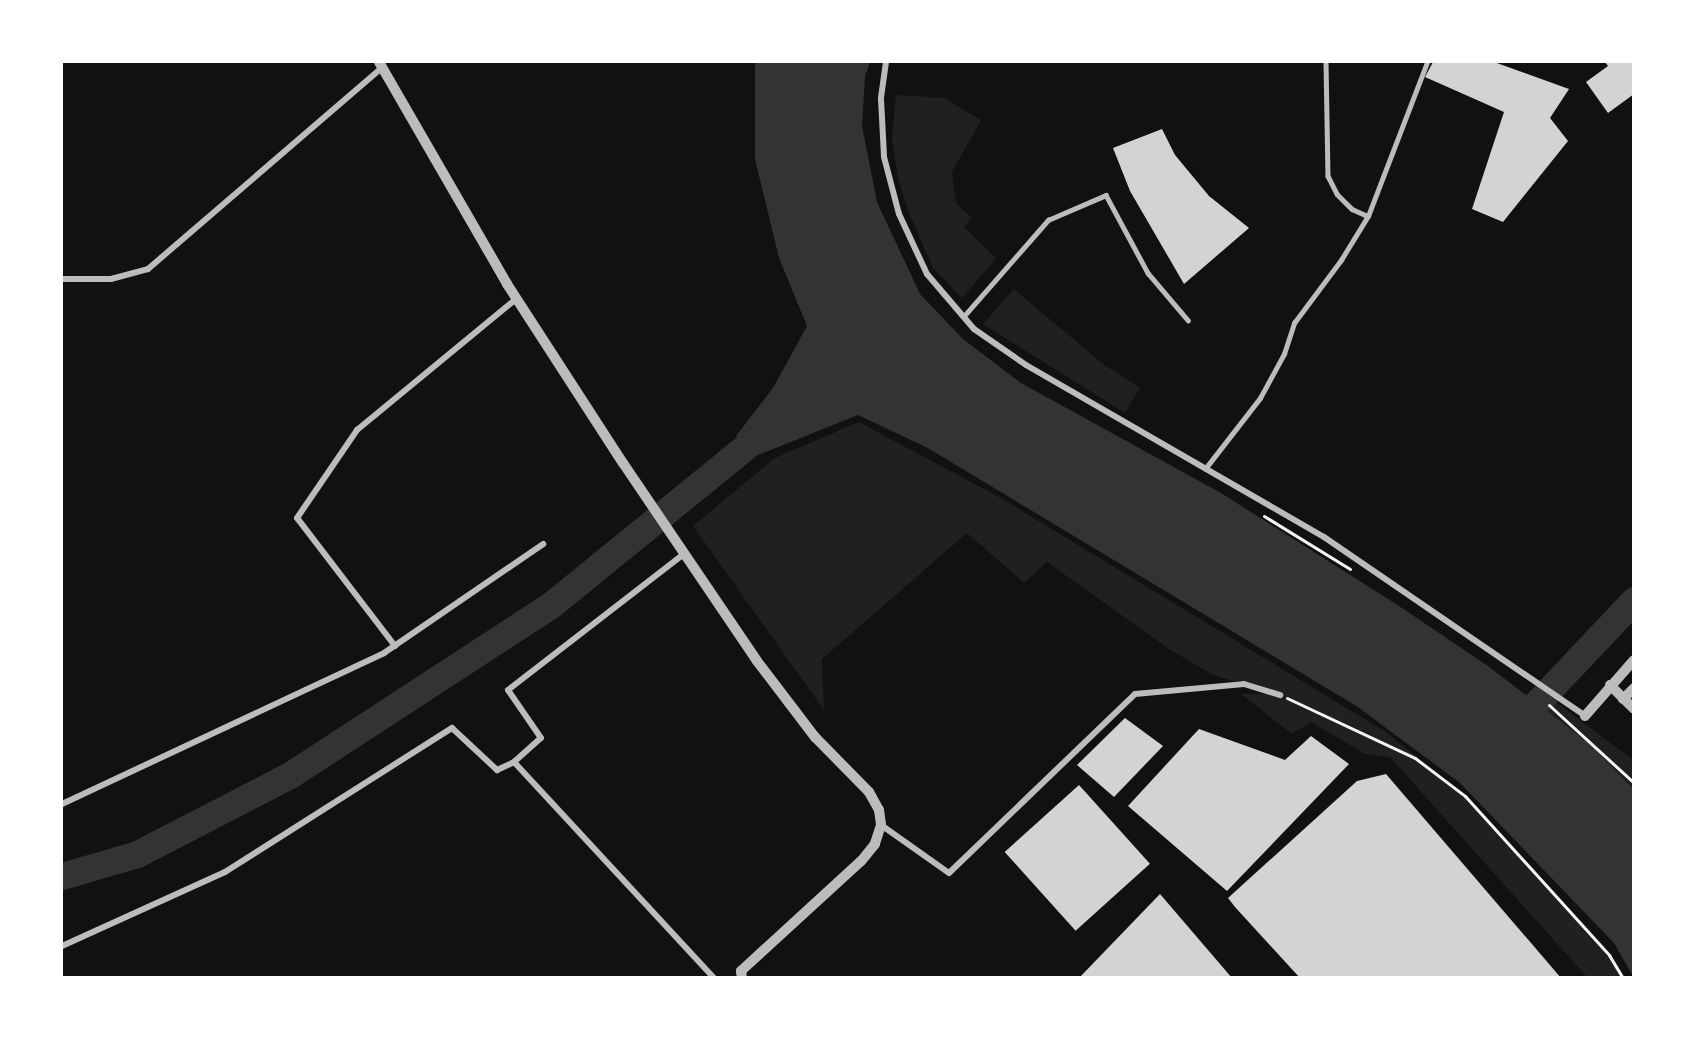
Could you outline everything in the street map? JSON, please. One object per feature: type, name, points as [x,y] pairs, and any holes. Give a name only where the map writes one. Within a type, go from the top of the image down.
[{"type":"street","points":[[886,62],[881,99],[884,158],[899,214],[927,274],[974,329],[1026,365],[1378,571],[1529,680],[1585,716],[1610,685],[1632,666]]},
{"type":"street","points":[[62,279],[111,279],[148,269],[381,64],[516,299],[682,551],[787,702],[815,737],[869,792],[881,825],[949,873],[1135,694],[1244,684],[1280,695]]},
{"type":"street","points":[[394,646],[297,518],[357,430],[516,299]]},
{"type":"street","points":[[62,804],[254,717],[394,646],[543,544]]},
{"type":"street","points":[[62,946],[225,872],[452,729],[497,770],[514,762],[541,738],[508,690],[682,551]]},
{"type":"street","points":[[1610,685],[1634,709]]},
{"type":"street","points":[[1623,699],[1634,688]]},
{"type":"street","points":[[514,762],[714,978]]},
{"type":"street","points":[[739,975],[861,861],[875,844],[881,825]]},
{"type":"lane","points":[[1326,62],[1328,177],[1337,194],[1352,209],[1368,216]]},
{"type":"lane","points":[[1205,469],[1260,398],[1284,354],[1293,323],[1341,260],[1368,216],[1427,62]]},
{"type":"lane","points":[[964,316],[1048,220],[1106,195],[1148,273],[1188,320]]},
{"type":"path","points":[[1260,513],[1358,573]]},
{"type":"path","points":[[1280,695],[1415,758],[1465,796],[1609,955],[1623,978]]},
{"type":"path","points":[[1545,702],[1634,783]]},
{"type":"shaded area","points":[[755,62],[870,62],[865,77],[862,126],[877,202],[920,294],[963,339],[1021,383],[1221,493],[1399,606],[1488,666],[1591,745],[1633,789],[1633,976],[1614,943],[1460,783],[1358,707],[926,447],[858,415],[761,454],[736,436],[773,388],[807,326],[779,258],[755,159]]},
{"type":"shaded area","points":[[896,95],[944,98],[981,120],[952,172],[956,203],[972,218],[964,227],[996,258],[962,298],[933,268],[910,215],[898,179],[892,138]]},
{"type":"shaded area","points":[[1014,289],[1103,364],[1140,388],[1125,413],[983,324]]},
{"type":"shaded area","points":[[859,422],[999,497],[1386,732],[1465,796],[1607,953],[1623,977],[1587,977],[1390,757],[1365,754],[1311,722],[1292,734],[1241,694],[1277,694],[1213,675],[1169,649],[1047,562],[1024,583],[967,533],[822,659],[824,710],[693,526],[775,458]]},
{"type":"shaded area","points":[[1548,696],[1633,760],[1633,789],[1591,745],[1542,708]]},
{"type":"building","points":[[1433,62],[1494,62],[1569,89],[1550,118],[1568,141],[1503,222],[1472,209],[1504,112],[1425,77]]},
{"type":"building","points":[[1605,62],[1634,62],[1634,94],[1608,113],[1586,82],[1608,66]]},
{"type":"building","points":[[1162,129],[1175,155],[1209,196],[1249,228],[1184,284],[1130,191],[1113,148]]},
{"type":"building","points":[[1125,718],[1163,746],[1114,797],[1077,765]]},
{"type":"building","points":[[1199,729],[1285,760],[1311,736],[1349,764],[1227,891],[1128,806]]},
{"type":"building","points":[[1386,774],[1561,978],[1300,978],[1235,907],[1228,898],[1357,781]]},
{"type":"building","points":[[1079,785],[1150,864],[1076,931],[1005,852]]},
{"type":"building","points":[[1160,894],[1232,978],[1079,978]]},
{"type":"waterway","points":[[62,876],[137,854],[290,775],[552,604],[777,421]]},
{"type":"waterway","points":[[1511,730],[1634,600]]}]
